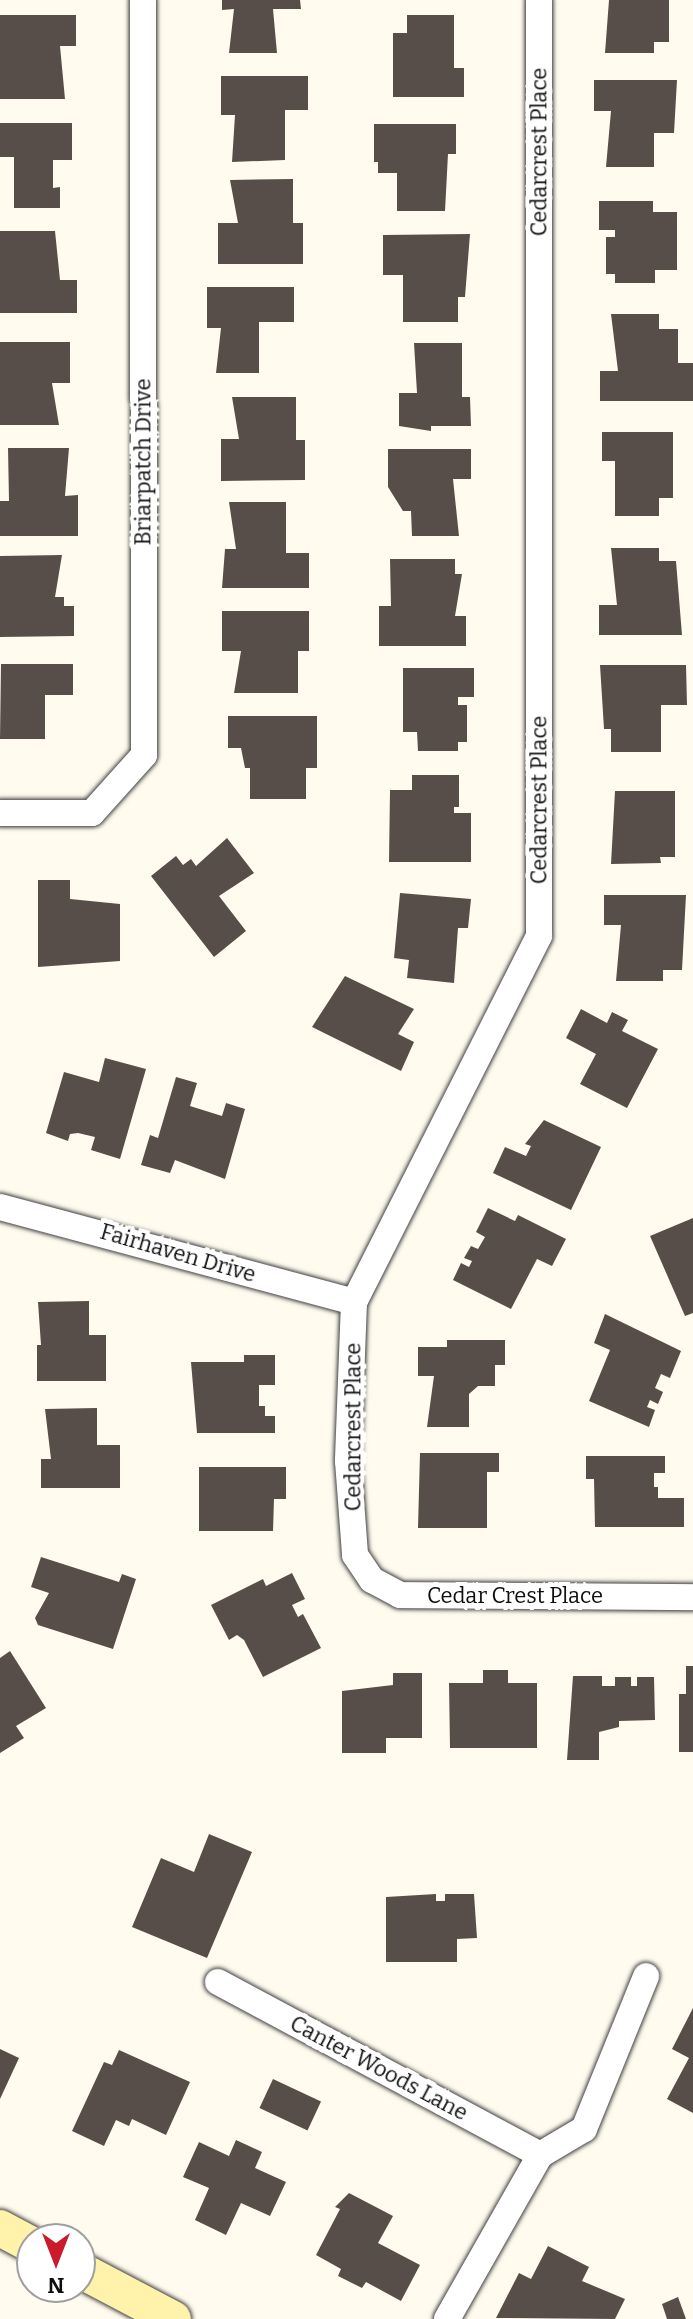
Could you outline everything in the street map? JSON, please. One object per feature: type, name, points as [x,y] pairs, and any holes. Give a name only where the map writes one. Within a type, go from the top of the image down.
[{"type":"street","name":"Briarpatch Drive","points":[[0,813],[92,813],[144,755],[143,0]]},
{"type":"street","name":"Cedarcrest Place","points":[[355,1555],[348,1461],[354,1302],[539,936],[539,0]]},
{"type":"street","name":"Fairhaven Drive","points":[[0,1207],[354,1302]]},
{"type":"street","name":"Cedar Crest Place","points":[[355,1555],[372,1580],[400,1595],[693,1597]]},
{"type":"street","points":[[447,2319],[540,2155],[584,2129],[646,1976]]},
{"type":"street","name":"Canter Woods Lane","points":[[218,1982],[540,2155]]},
{"type":"street","points":[[96,2278],[173,2319]]},
{"type":"building","points":[[222,0],[300,0],[301,9],[273,9],[277,53],[229,53],[234,9],[222,10]]},
{"type":"building","points":[[609,0],[669,0],[669,42],[654,42],[654,53],[605,53]]},
{"type":"building","points":[[0,15],[76,15],[76,46],[60,46],[65,99],[0,99]]},
{"type":"building","points":[[407,15],[454,15],[454,68],[464,68],[464,97],[393,97],[393,33],[407,33]]},
{"type":"building","points":[[221,76],[308,76],[308,110],[285,110],[285,160],[232,162],[235,115],[221,115]]},
{"type":"building","points":[[594,80],[677,80],[674,133],[654,133],[654,167],[606,167],[611,111],[594,111]]},
{"type":"building","points":[[0,123],[72,123],[72,160],[53,160],[53,188],[60,187],[60,208],[14,208],[14,157],[0,157]]},
{"type":"building","points":[[374,124],[456,124],[456,154],[448,154],[445,211],[397,211],[397,173],[378,173],[378,162],[374,162]]},
{"type":"building","points":[[293,179],[293,223],[303,223],[303,264],[218,264],[218,223],[238,223],[230,180]]},
{"type":"building","points":[[599,201],[653,201],[653,212],[677,212],[677,270],[655,270],[655,283],[615,283],[615,274],[606,274],[606,237],[615,237],[615,230],[599,230]]},
{"type":"building","points":[[0,231],[55,231],[60,280],[77,280],[77,313],[0,313]]},
{"type":"building","points":[[470,234],[465,297],[458,297],[458,322],[403,322],[403,275],[383,275],[383,235]]},
{"type":"building","points":[[207,287],[294,287],[294,322],[259,322],[259,373],[216,373],[221,328],[207,328]]},
{"type":"building","points":[[611,314],[659,314],[659,329],[678,329],[678,363],[693,363],[693,401],[600,401],[600,371],[618,371]]},
{"type":"building","points":[[0,342],[70,342],[70,383],[52,383],[59,425],[0,425]]},
{"type":"building","points":[[414,343],[462,343],[462,397],[470,397],[471,426],[431,426],[431,431],[399,426],[399,393],[417,393]]},
{"type":"building","points":[[232,397],[296,397],[296,440],[305,440],[305,480],[221,481],[221,439],[239,439]]},
{"type":"building","points":[[602,432],[673,432],[673,498],[659,498],[659,516],[615,516],[615,461],[602,461]]},
{"type":"building","points":[[8,448],[69,448],[65,496],[78,495],[78,536],[0,536],[0,501],[9,501]]},
{"type":"building","points":[[388,449],[471,449],[471,479],[453,479],[459,536],[412,536],[411,511],[403,511],[388,487]]},
{"type":"building","points":[[229,502],[286,502],[286,553],[309,553],[309,588],[222,588],[225,549],[236,549]]},
{"type":"building","points":[[611,548],[659,548],[659,561],[676,561],[682,635],[599,635],[599,605],[617,605]]},
{"type":"building","points":[[62,555],[55,597],[64,597],[64,606],[74,606],[74,636],[0,637],[0,556]]},
{"type":"building","points":[[390,559],[455,559],[455,574],[462,574],[455,616],[466,616],[466,646],[379,646],[379,606],[391,606]]},
{"type":"building","points":[[222,611],[309,611],[309,651],[298,651],[298,693],[234,693],[241,651],[222,651]]},
{"type":"building","points":[[1,664],[73,664],[73,695],[45,695],[45,739],[0,739]]},
{"type":"building","points":[[600,665],[686,665],[687,705],[661,705],[661,752],[611,752],[611,729],[604,729]]},
{"type":"building","points":[[403,668],[474,668],[474,697],[458,697],[458,705],[467,705],[467,742],[458,742],[458,751],[418,751],[417,732],[403,732]]},
{"type":"building","points":[[228,716],[317,716],[317,768],[306,768],[306,799],[250,799],[250,768],[245,768],[241,748],[228,748]]},
{"type":"building","points":[[412,775],[459,775],[459,807],[454,807],[454,813],[471,813],[471,862],[389,862],[390,790],[412,790]]},
{"type":"building","points":[[615,791],[675,791],[675,857],[660,857],[661,863],[611,864]]},
{"type":"building","points":[[227,838],[254,873],[219,896],[246,931],[214,957],[151,876],[176,856],[183,865],[191,859],[196,866]]},
{"type":"building","points":[[38,880],[70,880],[70,899],[120,904],[120,961],[38,967]]},
{"type":"building","points":[[400,893],[471,899],[468,928],[458,928],[454,983],[407,978],[409,960],[394,958]]},
{"type":"building","points":[[604,895],[686,895],[682,970],[663,970],[663,981],[616,981],[621,925],[604,925]]},
{"type":"building","points":[[345,976],[414,1009],[398,1034],[414,1042],[401,1071],[312,1027]]},
{"type":"building","points":[[581,1009],[607,1023],[612,1012],[628,1020],[622,1031],[658,1049],[627,1108],[580,1084],[596,1054],[566,1038]]},
{"type":"building","points":[[105,1058],[146,1069],[120,1159],[91,1150],[95,1137],[70,1134],[68,1141],[46,1133],[64,1072],[99,1082]]},
{"type":"building","points":[[176,1077],[197,1083],[190,1106],[222,1116],[226,1103],[245,1109],[225,1179],[175,1160],[170,1173],[141,1165],[150,1135],[158,1138]]},
{"type":"building","points":[[544,1120],[601,1147],[571,1210],[493,1173],[505,1147],[526,1156],[531,1146],[525,1144]]},
{"type":"building","points":[[488,1208],[515,1221],[518,1215],[566,1239],[552,1266],[537,1259],[511,1309],[453,1280],[461,1263],[469,1267],[472,1261],[464,1258],[471,1246],[478,1249],[485,1237],[476,1232]]},
{"type":"building","points":[[693,1218],[693,1313],[685,1316],[650,1236]]},
{"type":"building","points":[[89,1301],[89,1335],[106,1335],[106,1381],[37,1381],[37,1345],[41,1345],[38,1302]]},
{"type":"building","points":[[605,1314],[681,1351],[670,1378],[661,1374],[655,1388],[663,1392],[658,1404],[650,1400],[647,1407],[655,1410],[649,1427],[589,1401],[610,1350],[594,1343]]},
{"type":"building","points":[[447,1340],[505,1340],[505,1365],[495,1365],[495,1386],[478,1386],[469,1394],[469,1427],[427,1427],[434,1376],[418,1376],[418,1347],[447,1347]]},
{"type":"building","points":[[244,1355],[275,1355],[275,1385],[259,1385],[259,1406],[265,1406],[265,1416],[275,1416],[275,1433],[197,1433],[191,1362],[244,1362]]},
{"type":"building","points":[[97,1408],[97,1445],[120,1445],[120,1488],[41,1488],[41,1459],[51,1459],[45,1409]]},
{"type":"building","points":[[420,1453],[499,1453],[499,1472],[487,1472],[487,1528],[418,1528]]},
{"type":"building","points":[[586,1456],[665,1456],[665,1473],[654,1473],[654,1487],[658,1487],[658,1498],[684,1498],[684,1527],[595,1527],[594,1479],[586,1479]]},
{"type":"building","points":[[199,1467],[286,1467],[286,1499],[274,1499],[273,1531],[199,1531]]},
{"type":"building","points":[[41,1557],[119,1582],[122,1574],[136,1579],[113,1649],[38,1625],[35,1618],[49,1593],[31,1587]]},
{"type":"building","points":[[292,1573],[305,1599],[292,1605],[298,1617],[303,1614],[321,1648],[263,1677],[244,1640],[237,1635],[229,1640],[211,1605],[263,1579],[266,1586]]},
{"type":"building","points":[[10,1651],[46,1708],[16,1726],[24,1738],[0,1753],[0,1658]]},
{"type":"building","points":[[686,1666],[693,1666],[693,1752],[679,1752],[679,1694],[686,1694]]},
{"type":"building","points":[[483,1670],[508,1670],[508,1683],[537,1683],[537,1748],[450,1748],[449,1683],[483,1683]]},
{"type":"building","points":[[393,1673],[422,1673],[422,1738],[386,1738],[386,1753],[342,1753],[342,1691],[393,1685]]},
{"type":"building","points":[[573,1676],[602,1676],[602,1686],[615,1686],[615,1677],[631,1677],[631,1686],[637,1686],[637,1677],[654,1677],[655,1720],[619,1721],[619,1727],[599,1732],[599,1760],[567,1760]]},
{"type":"building","points":[[209,1834],[252,1852],[207,1958],[132,1927],[161,1858],[194,1872]]},
{"type":"building","points":[[436,1894],[436,1901],[445,1901],[445,1894],[474,1894],[477,1938],[457,1939],[457,1962],[386,1962],[386,1897]]},
{"type":"building","points":[[693,2008],[693,2113],[667,2099],[689,2058],[672,2049]]},
{"type":"building","points":[[0,2049],[19,2058],[0,2099]]},
{"type":"building","points":[[119,2050],[190,2082],[166,2135],[132,2119],[129,2126],[116,2120],[104,2146],[72,2131],[104,2062],[112,2065]]},
{"type":"building","points":[[273,2079],[321,2101],[308,2130],[259,2108]]},
{"type":"building","points":[[236,2140],[262,2152],[255,2168],[286,2182],[270,2216],[241,2203],[226,2235],[195,2220],[209,2188],[183,2177],[199,2142],[229,2156]]},
{"type":"building","points":[[349,2193],[393,2216],[378,2243],[420,2265],[401,2301],[366,2282],[362,2288],[338,2276],[341,2269],[316,2255],[340,2209],[335,2207]]},
{"type":"building","points":[[548,2246],[589,2267],[582,2281],[625,2299],[615,2319],[496,2318],[519,2273],[531,2279]]},
{"type":"building","points":[[678,2297],[686,2319],[667,2319],[662,2304]]}]
